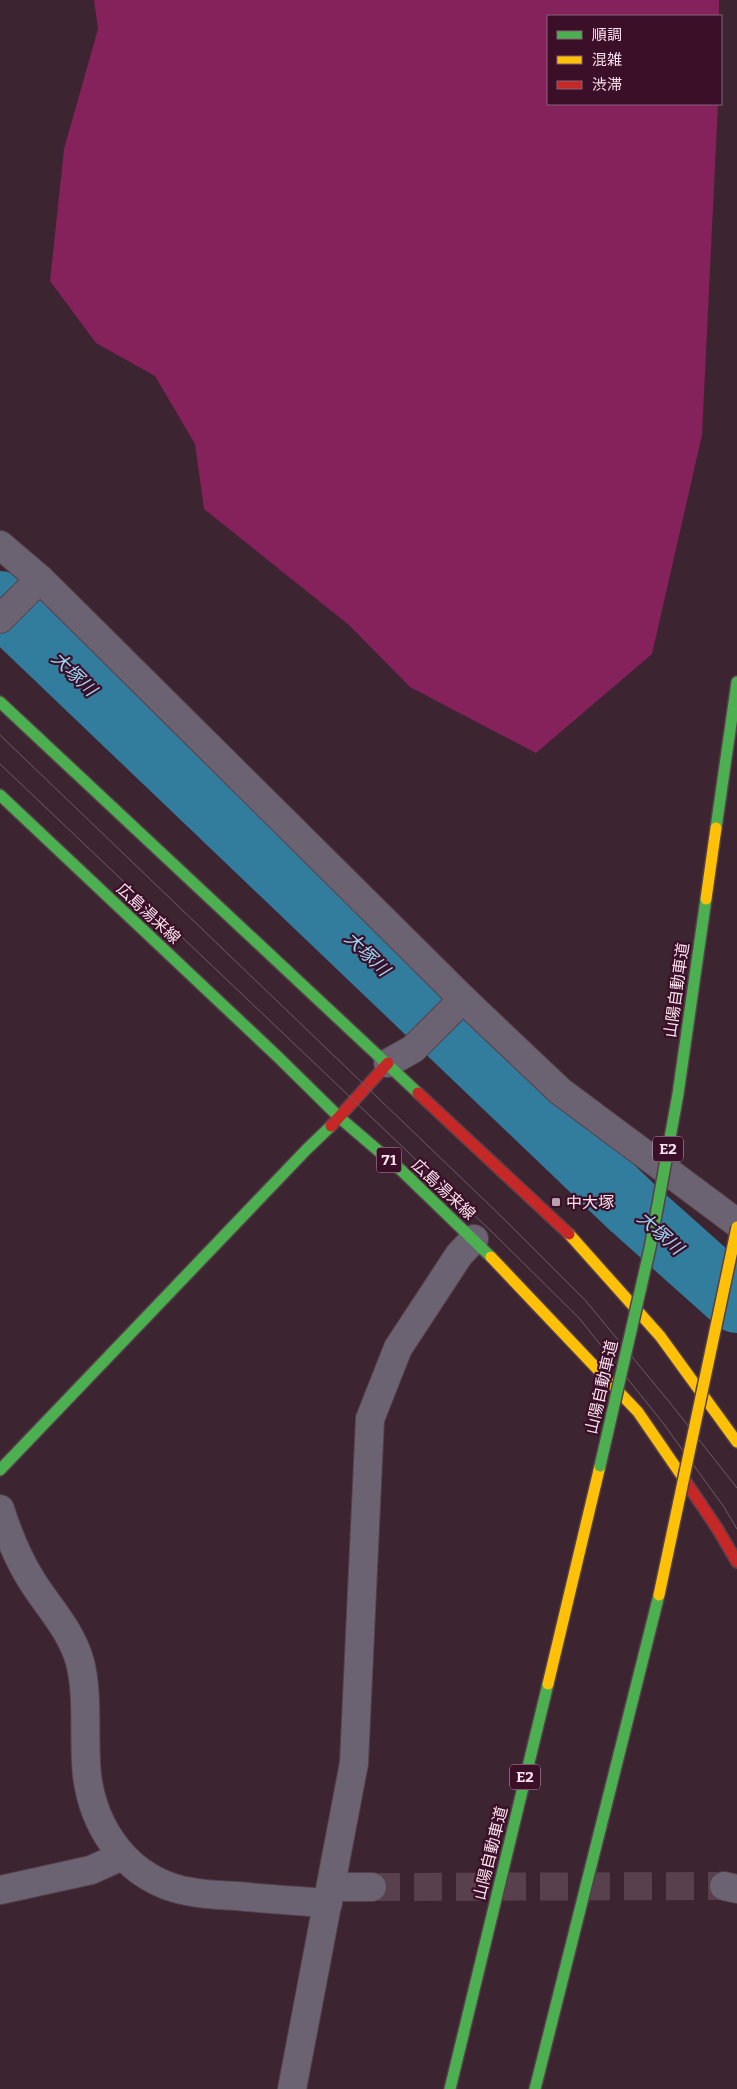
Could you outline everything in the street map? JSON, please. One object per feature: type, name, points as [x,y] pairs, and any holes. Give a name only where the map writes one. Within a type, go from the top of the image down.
[{"type":"main road","name":"山陽自動車道","points":[[450,2089],[600,1466],[650,1248],[678,1094],[737,682]]},
{"type":"main road","points":[[0,702],[571,1236],[660,1336],[737,1442]]},
{"type":"main road","name":"広島湯来線","points":[[0,795],[277,1056],[340,1118],[402,1171],[474,1240],[638,1412],[717,1528],[737,1562]]},
{"type":"main road","points":[[0,1470],[306,1148],[340,1118],[388,1063]]},
{"type":"main road","points":[[535,2089],[659,1595],[737,1227]]},
{"type":"street","points":[[0,544],[32,586],[456,1006],[560,1091],[737,1223]]},
{"type":"street","points":[[0,618],[32,586]]},
{"type":"street","points":[[388,1063],[413,1049],[456,1006]]},
{"type":"street","points":[[292,2089],[354,1763],[370,1419],[398,1348],[459,1255],[474,1240]]},
{"type":"street","points":[[0,1508],[11,1540],[26,1570],[71,1637],[80,1662],[84,1688],[87,1774],[92,1804],[104,1832],[122,1856],[146,1875],[173,1888],[203,1894],[329,1895],[372,1887]]},
{"type":"street","points":[[0,1890],[91,1870],[122,1856]]},
{"type":"shaded area","points":[[94,0],[719,0],[719,15],[547,15],[547,105],[718,105],[702,435],[652,654],[536,753],[410,687],[349,625],[204,509],[195,444],[155,376],[96,343],[50,281],[64,149],[98,29]]},
{"type":"waterway","name":"大塚川","points":[[0,603],[633,1208],[737,1301]]},
{"type":"tunnel","points":[[372,1887],[724,1886]]},
{"type":"tram line","points":[[0,735],[503,1218],[585,1300],[737,1488]]},
{"type":"tram line","points":[[0,764],[492,1232],[579,1318],[663,1423],[724,1507],[737,1529]]},
{"type":"traffic: fast","points":[[716,828],[737,682]]},
{"type":"traffic: fast","points":[[0,702],[418,1093]]},
{"type":"traffic: fast","points":[[0,795],[277,1056],[340,1118],[402,1171],[491,1257]]},
{"type":"traffic: fast","points":[[600,1466],[650,1248],[678,1094],[706,899]]},
{"type":"traffic: fast","points":[[0,1470],[331,1126]]},
{"type":"traffic: fast","points":[[535,2089],[659,1595]]},
{"type":"traffic: fast","points":[[450,2089],[548,1684]]},
{"type":"traffic: slow","points":[[706,899],[716,828]]},
{"type":"traffic: slow","points":[[659,1595],[737,1227]]},
{"type":"traffic: slow","points":[[569,1234],[660,1336],[737,1442]]},
{"type":"traffic: slow","points":[[491,1257],[638,1412],[686,1482]]},
{"type":"traffic: slow","points":[[548,1684],[600,1466]]},
{"type":"traffic: jam","points":[[331,1126],[388,1063]]},
{"type":"traffic: jam","points":[[418,1093],[569,1234]]},
{"type":"traffic: jam","points":[[686,1482],[737,1562]]},
{"type":"place","name":"中大塚","points":[[556,1202]]}]
